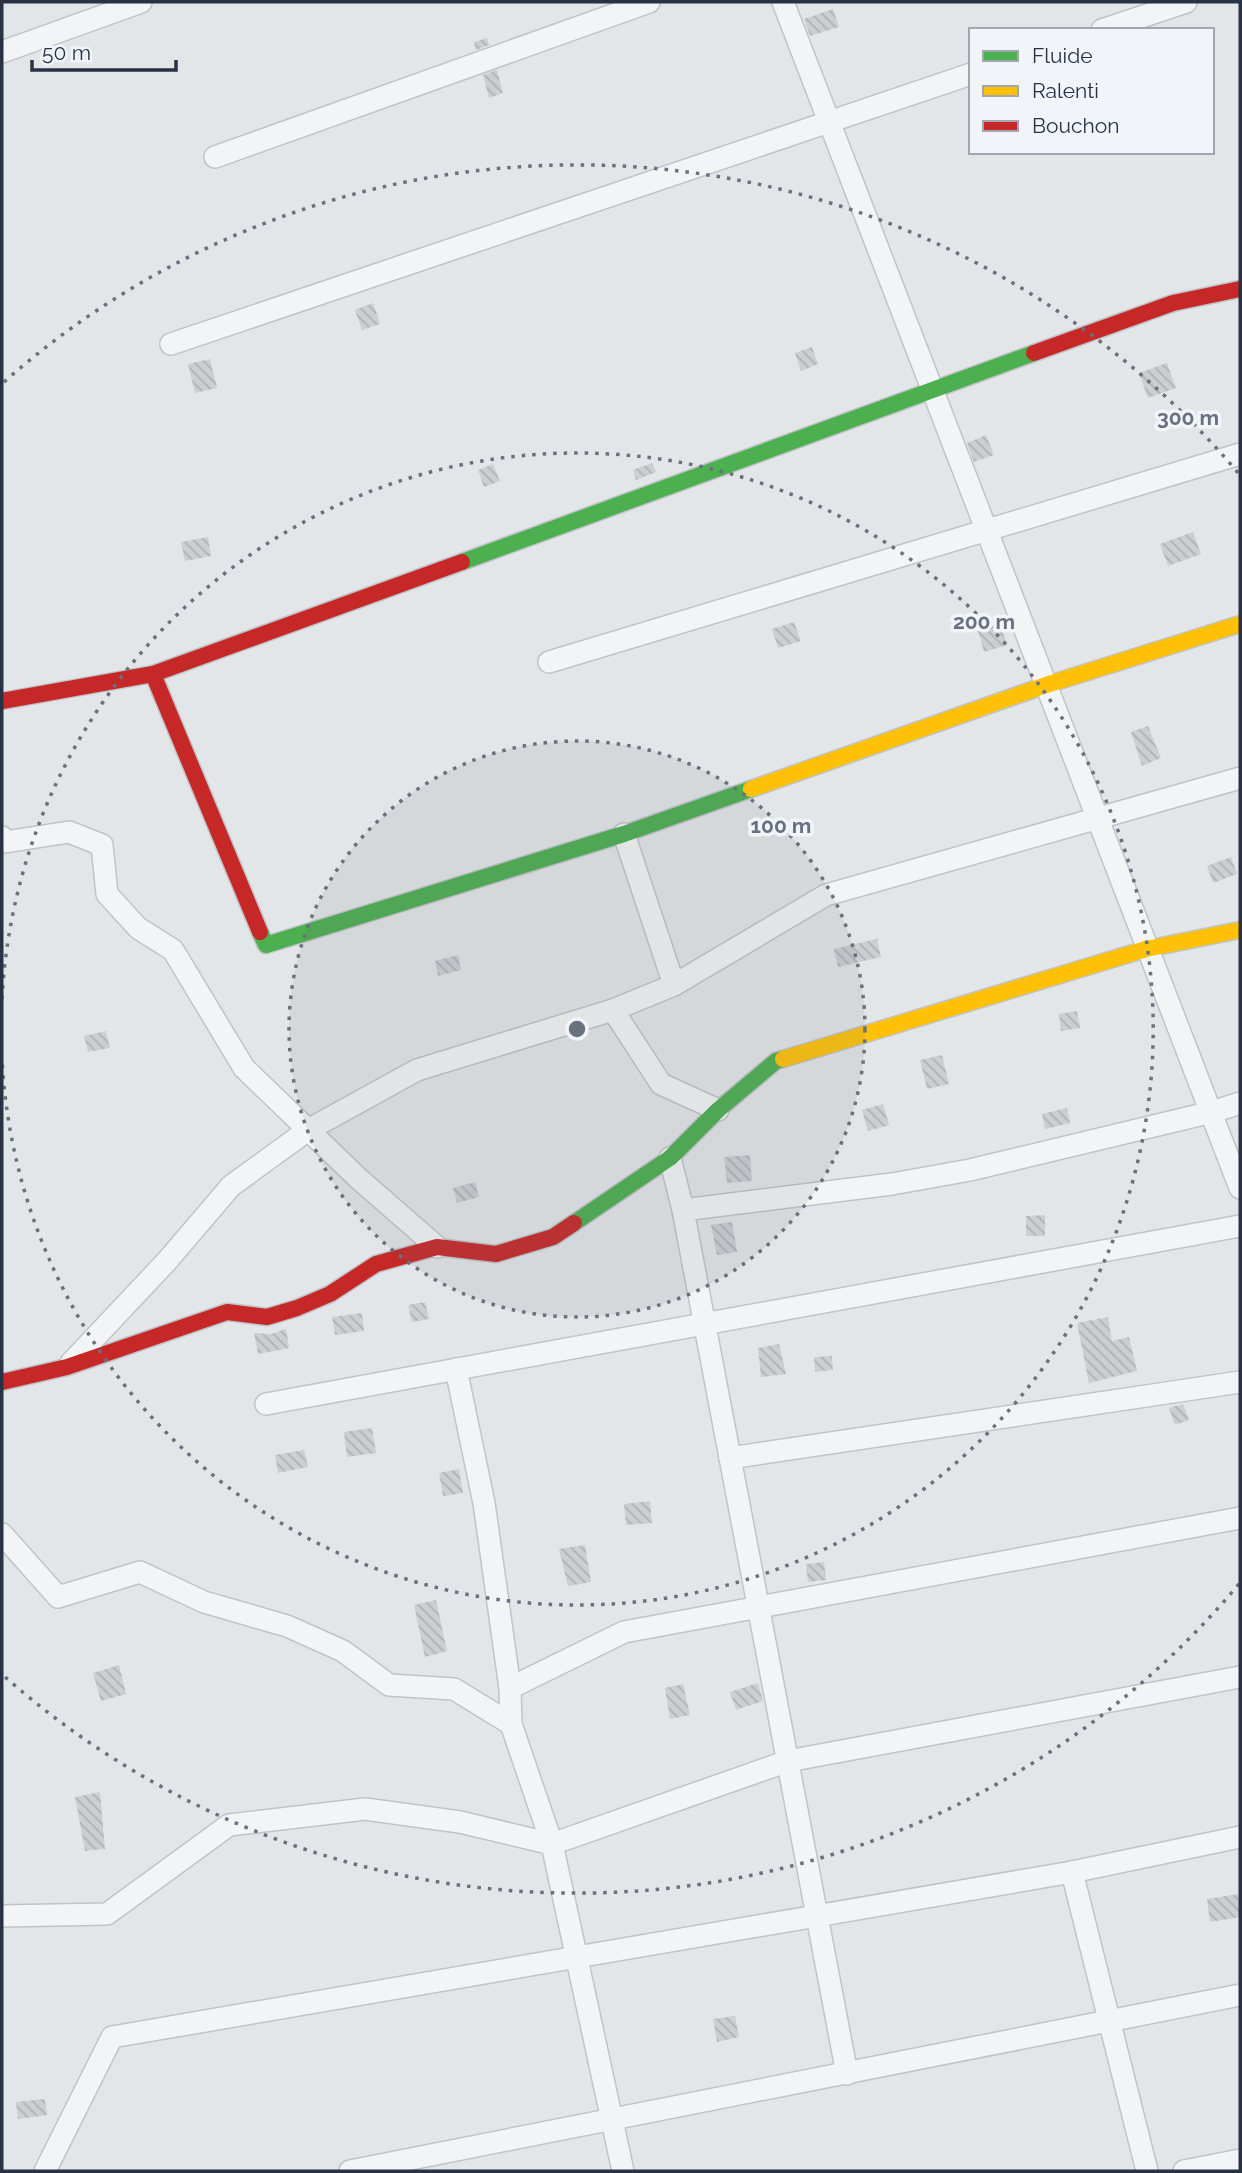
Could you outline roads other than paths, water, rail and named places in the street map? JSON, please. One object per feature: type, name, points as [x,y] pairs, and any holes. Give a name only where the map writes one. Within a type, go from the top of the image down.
[{"type":"street","points":[[2,52],[141,2]]},
{"type":"street","points":[[215,157],[649,2]]},
{"type":"street","points":[[783,2],[1240,1188]]},
{"type":"street","points":[[1108,28],[1186,2]]},
{"type":"street","points":[[171,344],[969,75]]},
{"type":"street","points":[[2,701],[152,674],[1173,303],[1240,289]]},
{"type":"street","points":[[549,662],[1240,453]]},
{"type":"street","points":[[152,674],[265,945],[624,834],[1046,685],[1240,624]]},
{"type":"street","points":[[67,1367],[167,1261],[231,1186],[308,1130],[417,1070],[612,1010],[674,985],[826,895],[1240,778]]},
{"type":"street","points":[[2,837],[5,842],[69,832],[102,845],[107,894],[138,928],[173,950],[244,1068],[437,1247]]},
{"type":"street","points":[[624,834],[674,985]]},
{"type":"street","points":[[2,1382],[67,1367],[226,1312],[267,1317],[297,1308],[330,1294],[376,1264],[437,1247],[496,1254],[554,1237],[670,1158],[718,1110],[776,1061],[1146,949],[1240,930]]},
{"type":"street","points":[[612,1010],[661,1084],[718,1110]]},
{"type":"street","points":[[683,1210],[892,1184],[970,1170],[1240,1103]]},
{"type":"street","points":[[670,1158],[683,1210],[848,2074]]},
{"type":"street","points":[[266,1404],[1240,1226]]},
{"type":"street","points":[[456,1369],[484,1503],[510,1688],[511,1724],[552,1844],[623,2171]]},
{"type":"street","points":[[730,1458],[1240,1382]]},
{"type":"street","points":[[510,1688],[624,1632],[1240,1518]]},
{"type":"street","points":[[2,1534],[58,1597],[140,1573],[204,1602],[288,1626],[343,1651],[389,1685],[454,1689],[511,1724]]},
{"type":"street","points":[[2,1916],[107,1914],[229,1825],[365,1809],[460,1822],[552,1844],[788,1761],[1240,1677]]},
{"type":"street","points":[[45,2171],[112,2036],[1072,1872],[1240,1838]]},
{"type":"street","points":[[1072,1872],[1147,2171]]},
{"type":"street","points":[[350,2171],[1240,1995]]},
{"type":"street","points":[[1184,2171],[1240,2160]]}]
